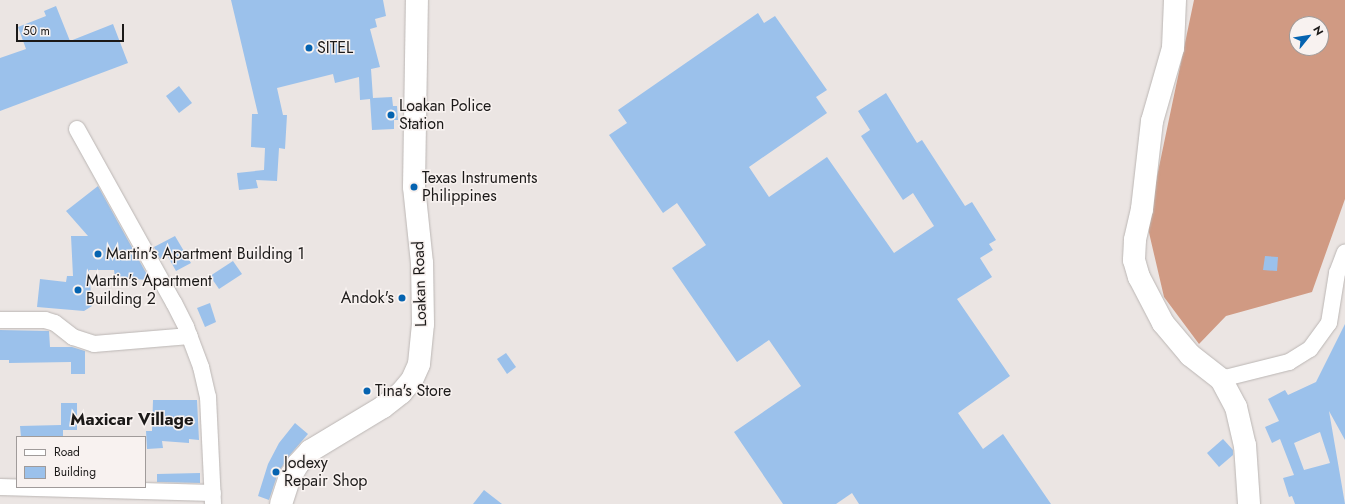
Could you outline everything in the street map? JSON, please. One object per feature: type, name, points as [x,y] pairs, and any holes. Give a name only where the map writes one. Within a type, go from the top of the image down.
[{"type":"main road","points":[[1175,0],[1173,48],[1152,121],[1142,209],[1135,240],[1134,260],[1139,278],[1163,323],[1190,355],[1221,379],[1236,406],[1245,445],[1249,504]]},
{"type":"main road","name":"Loakan Road","points":[[282,504],[289,479],[310,451],[383,407],[401,393],[412,380],[419,364],[423,324],[422,263],[414,187],[417,1]]},
{"type":"street","points":[[0,488],[67,497],[213,498],[208,397],[201,367],[190,336],[77,129]]},
{"type":"street","points":[[1221,379],[1289,362],[1310,349],[1329,323],[1337,273],[1345,252]]},
{"type":"street","points":[[0,320],[45,320],[55,323],[72,337],[94,344],[190,336]]},
{"type":"shaded area","points":[[1194,0],[1345,0],[1345,199],[1312,292],[1226,316],[1199,344],[1164,297],[1147,224]]},
{"type":"building","name":"SITEL","points":[[231,0],[383,0],[386,16],[375,19],[377,27],[370,29],[380,67],[371,69],[373,98],[392,97],[393,106],[397,106],[398,120],[394,120],[394,129],[372,130],[370,99],[360,100],[359,77],[335,83],[333,74],[277,88],[283,115],[287,115],[285,149],[279,148],[277,181],[256,180],[258,188],[239,190],[237,173],[264,170],[265,148],[251,147],[252,114],[258,114]]},
{"type":"building","points":[[56,6],[70,41],[113,24],[128,63],[0,111],[0,58],[26,49],[18,27],[46,16],[44,11]]},
{"type":"building","points":[[758,13],[764,23],[775,16],[827,90],[816,97],[827,113],[749,167],[769,197],[827,157],[894,253],[934,226],[913,193],[903,200],[861,136],[870,130],[858,111],[886,93],[917,143],[922,140],[965,206],[972,202],[996,240],[989,244],[993,250],[980,258],[992,277],[957,299],[1010,376],[958,413],[983,449],[1003,434],[1051,504],[859,504],[852,493],[836,504],[783,504],[734,432],[801,386],[769,340],[737,362],[672,268],[706,245],[677,203],[663,213],[609,135],[627,123],[618,110]]},
{"type":"building","points":[[179,86],[192,103],[179,113],[166,96]]},
{"type":"building","points":[[98,186],[150,280],[115,278],[114,270],[89,270],[92,306],[84,311],[37,307],[40,279],[66,282],[67,276],[73,276],[71,236],[88,236],[66,211]]},
{"type":"building","points":[[175,236],[191,263],[176,271],[167,255],[160,259],[154,247]]},
{"type":"building","points":[[1265,256],[1278,257],[1277,271],[1263,270]]},
{"type":"building","points":[[233,261],[242,274],[219,289],[210,276]]},
{"type":"building","points":[[210,303],[216,322],[205,327],[197,308]]},
{"type":"building","points":[[1345,324],[1345,440],[1329,411],[1345,504],[1295,504],[1292,496],[1289,497],[1283,478],[1294,475],[1280,439],[1272,443],[1265,427],[1279,421],[1268,399],[1285,390],[1288,395],[1316,382]],"holes":[[[1320,432],[1330,463],[1304,470],[1294,443]]]},
{"type":"building","points":[[0,330],[49,331],[50,347],[72,347],[85,351],[85,374],[71,374],[71,362],[9,363],[9,360],[0,360]]},
{"type":"building","points":[[506,353],[516,367],[507,374],[497,359]]},
{"type":"building","points":[[153,400],[197,400],[199,440],[189,439],[189,443],[162,441],[163,448],[147,449],[146,431],[152,431]]},
{"type":"building","points":[[61,403],[77,403],[77,430],[63,430],[63,436],[21,436],[20,426],[61,425]]},
{"type":"building","points":[[295,423],[308,434],[289,456],[278,473],[269,500],[258,496],[268,464],[279,443]]},
{"type":"building","points":[[1223,439],[1233,450],[1233,455],[1219,467],[1207,453]]},
{"type":"building","points":[[200,473],[200,483],[157,482],[157,474]]},
{"type":"building","points":[[484,490],[502,504],[473,504]]},
{"type":"place","name":"SITEL","points":[[309,48]]},
{"type":"place","name":"Loakan Police Station","points":[[391,115]]},
{"type":"place","name":"Texas Instruments Philippines","points":[[414,187]]},
{"type":"place","name":"Martin's Apartment Building 1","points":[[98,254]]},
{"type":"place","name":"Martin's Apartment Building 2","points":[[78,290]]},
{"type":"place","name":"Andok's","points":[[402,298]]},
{"type":"place","name":"Tina's Store","points":[[367,391]]},
{"type":"place","name":"Jodexy Repair Shop","points":[[276,472]]},
{"type":"district","name":"Maxicar Village","points":[[132,420]]}]
